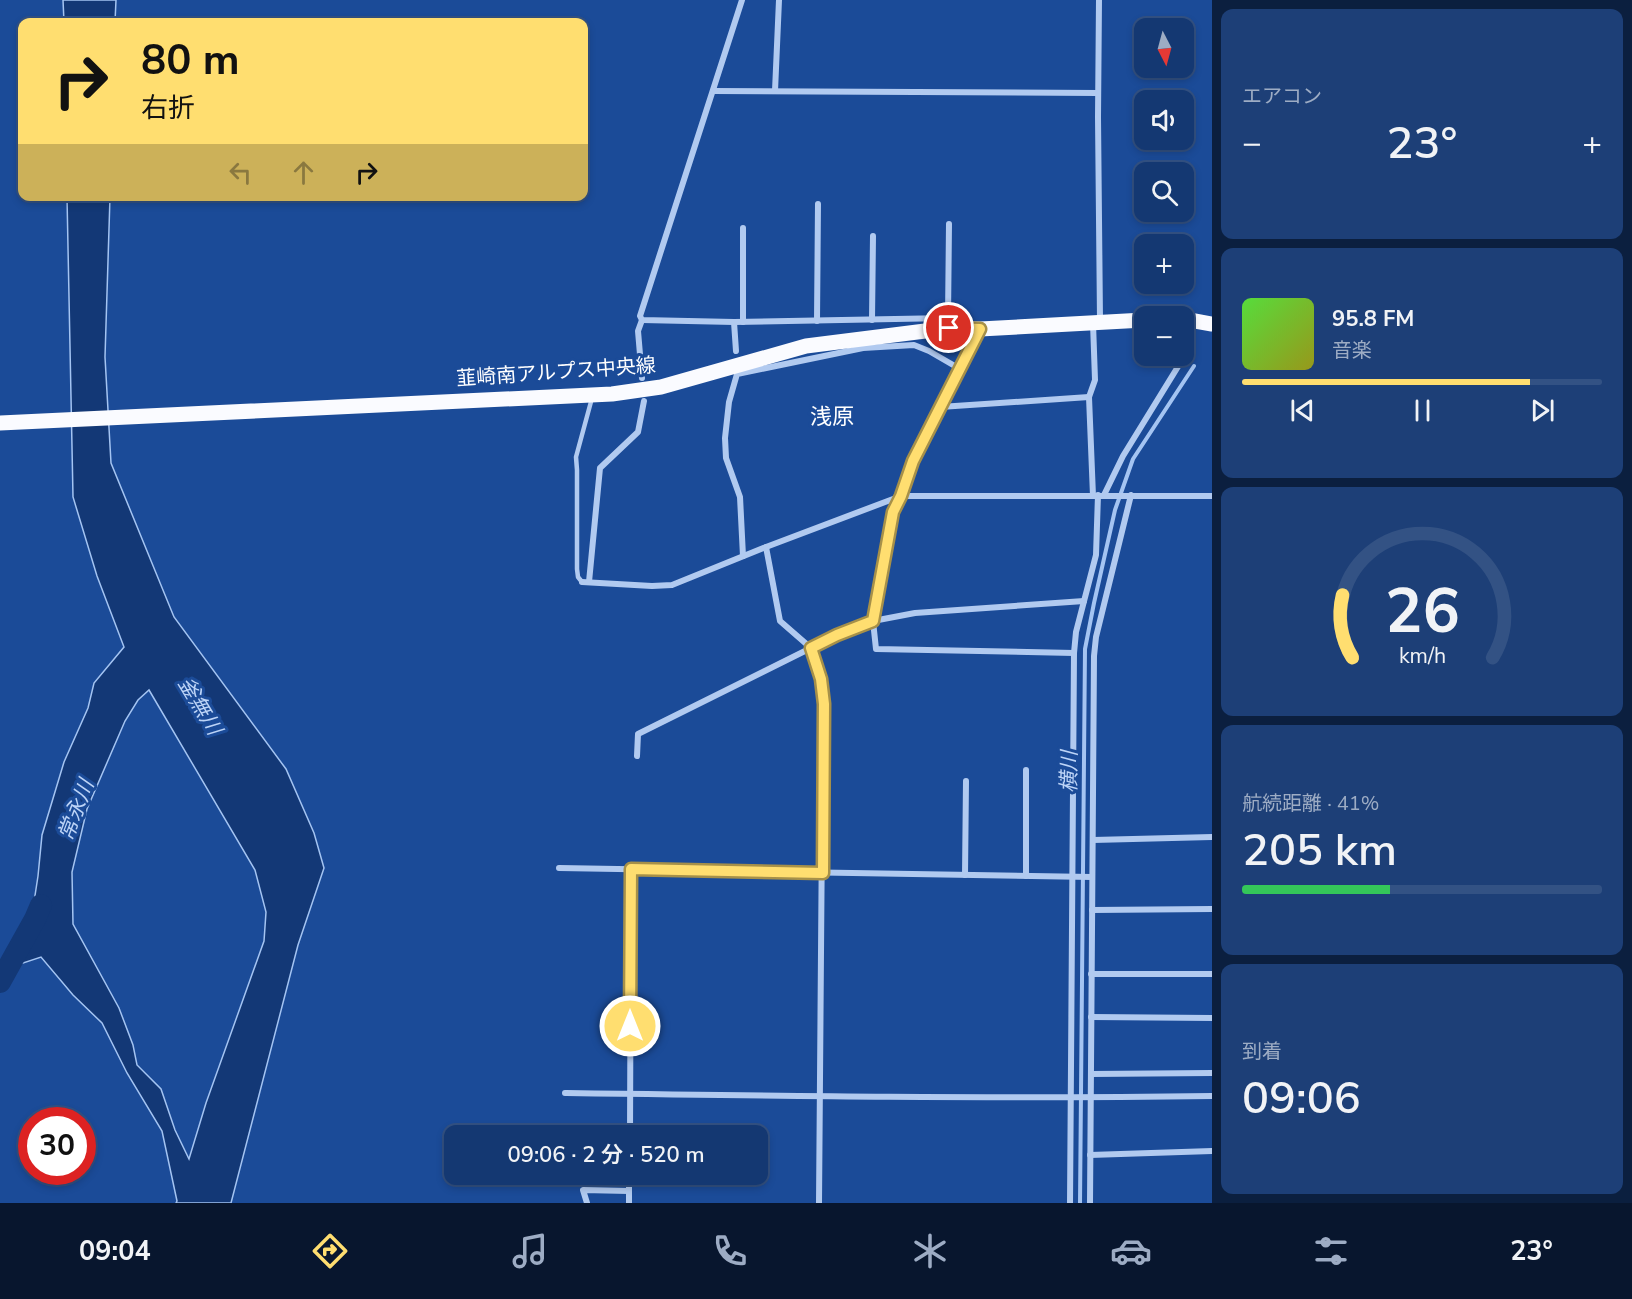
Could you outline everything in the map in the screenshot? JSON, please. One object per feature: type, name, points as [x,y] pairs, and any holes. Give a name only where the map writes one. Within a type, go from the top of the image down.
[{"type":"main road","name":"韮崎南アルプス中央線","points":[[0,423],[587,395],[661,387],[806,346],[949,323],[980,329],[1134,320]]},
{"type":"main road","points":[[1194,321],[1212,324]]},
{"type":"street","points":[[642,378],[638,331],[642,320],[640,316],[742,0]]},
{"type":"street","points":[[775,91],[779,0]]},
{"type":"street","points":[[1070,1203],[1074,653],[1076,632],[1096,555],[1101,495],[1089,397],[1095,380],[1099,0]]},
{"type":"street","points":[[713,91],[1098,93]]},
{"type":"street","points":[[818,204],[818,321]]},
{"type":"street","points":[[642,320],[734,322],[872,320],[949,323],[949,224]]},
{"type":"street","points":[[743,228],[743,322]]},
{"type":"street","points":[[872,320],[873,236]]},
{"type":"street","points":[[734,322],[736,351]]},
{"type":"street","points":[[980,329],[913,461],[893,512],[873,621],[876,649],[1074,653]]},
{"type":"street","points":[[743,556],[740,497],[726,458],[725,438],[729,402],[737,374],[863,348],[914,345],[960,369]]},
{"type":"street","points":[[1101,495],[1178,366]]},
{"type":"street","points":[[940,407],[1089,397]]},
{"type":"street","points":[[644,401],[638,432],[600,468],[585,582],[672,585],[901,496],[1212,496]]},
{"type":"street","points":[[1089,1203],[1094,656],[1096,636],[1128,496]]},
{"type":"street","points":[[766,547],[780,621],[811,648],[821,679],[824,704],[819,1203]]},
{"type":"street","points":[[637,756],[638,734],[837,635],[873,621],[915,613],[1084,601]]},
{"type":"street","points":[[1026,770],[1026,876]]},
{"type":"street","points":[[965,875],[966,781]]},
{"type":"street","points":[[1093,840],[1212,837]]},
{"type":"street","points":[[559,868],[1092,877]]},
{"type":"street","points":[[630,1125],[631,869]]},
{"type":"street","points":[[1092,910],[1212,909]]},
{"type":"street","points":[[1091,974],[1212,974]]},
{"type":"street","points":[[1091,1017],[1212,1018]]},
{"type":"street","points":[[1091,1074],[1212,1073]]},
{"type":"street","points":[[565,1093],[1090,1098],[1212,1096]]},
{"type":"street","points":[[1090,1155],[1212,1151]]},
{"type":"street","points":[[629,1185],[629,1203]]},
{"type":"street","points":[[586,1203],[583,1191],[629,1191]]},
{"type":"lane","points":[[585,582],[578,577],[577,569],[576,457],[587,395]]},
{"type":"water","points":[[63,0],[116,0],[115,18],[64,18]]},
{"type":"water","name":"釜無川","points":[[67,201],[110,201],[105,357],[111,463],[174,617],[286,769],[314,833],[324,868],[298,945],[231,1203],[176,1203],[162,1131],[127,1073],[102,1023],[73,995],[41,957],[8,968],[30,928],[42,835],[64,762],[88,708],[94,683],[124,647],[97,576],[73,497]],"holes":[[[149,690],[255,870],[266,912],[264,941],[206,1103],[189,1159],[175,1130],[161,1089],[137,1065],[133,1045],[119,1008],[73,924],[72,872],[87,809],[125,721],[138,700]]]},
{"type":"waterway","name":"横川","points":[[1080,1203],[1085,649],[1115,510],[1133,459],[1194,366]]},
{"type":"waterway","name":"常永川","points":[[0,982],[41,905]]},
{"type":"district","name":"浅原","points":[[832,417]]},
{"type":"route","points":[[630,1026],[631,869],[823,873],[824,704],[821,679],[811,648],[873,621],[893,512],[913,461],[980,329],[949,328]]}]
